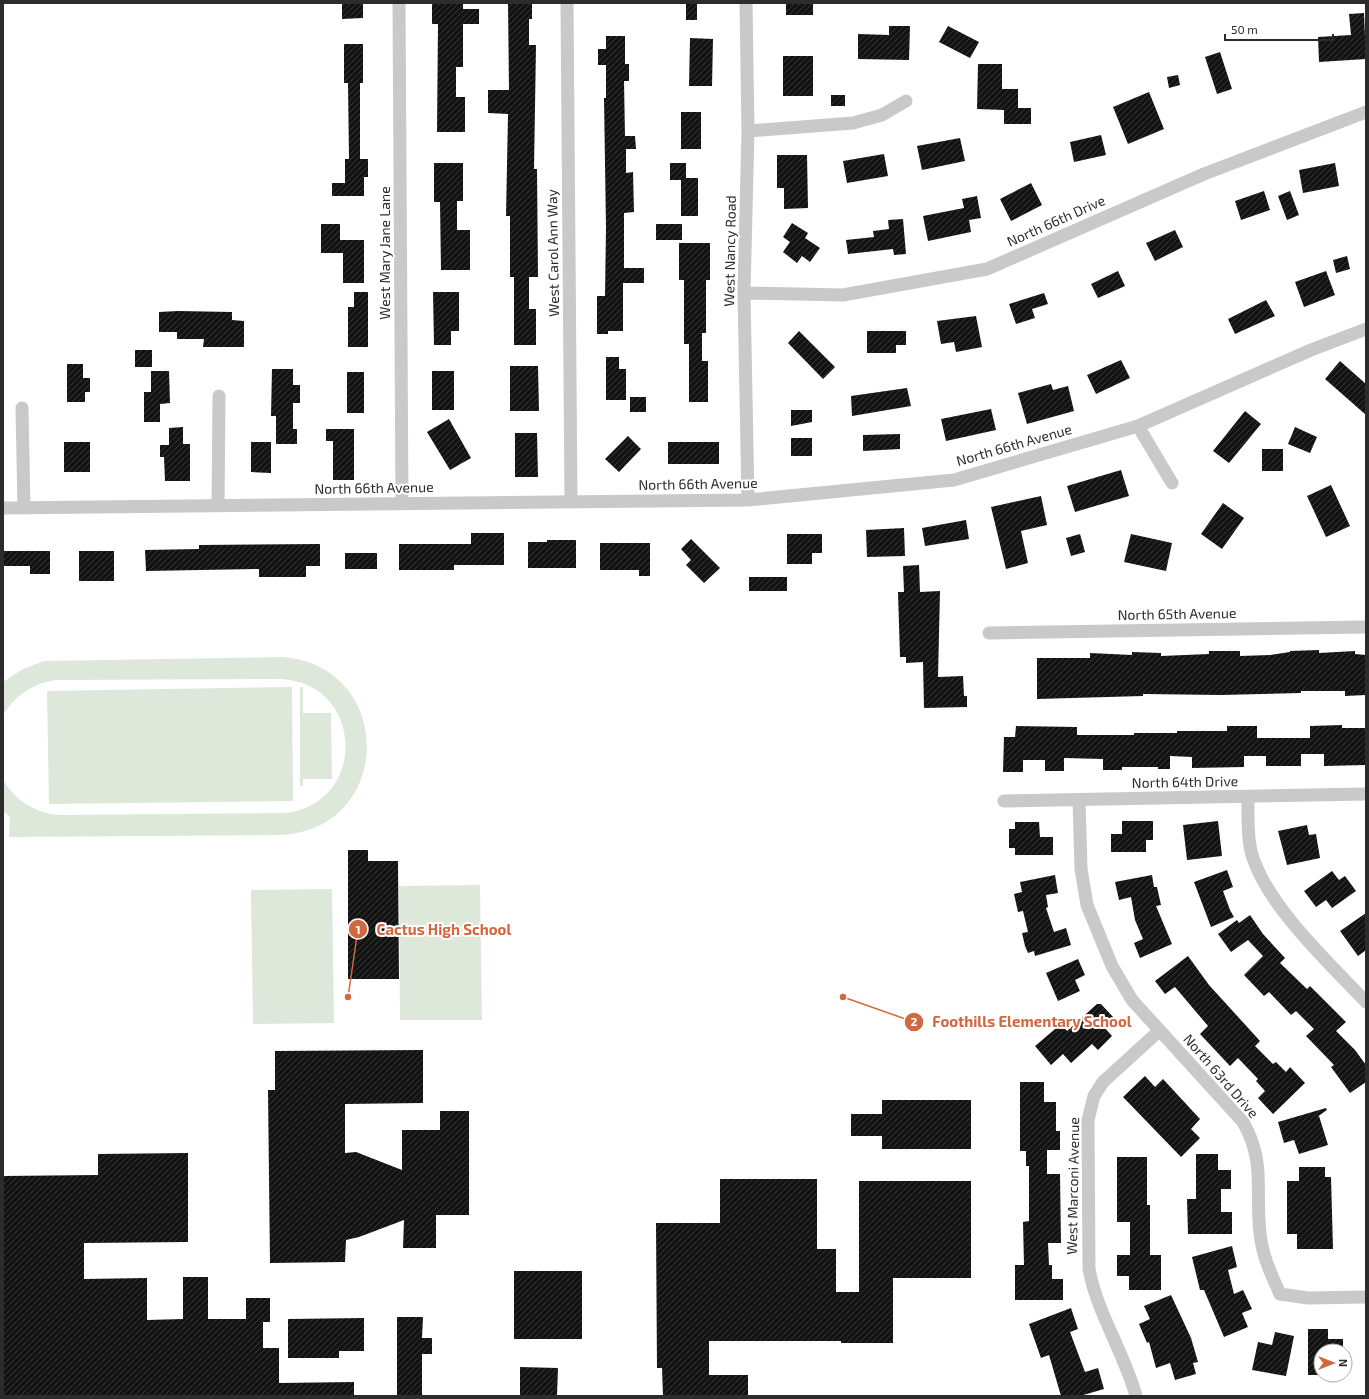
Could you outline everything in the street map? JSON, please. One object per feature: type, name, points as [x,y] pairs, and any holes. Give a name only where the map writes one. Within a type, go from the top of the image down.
[{"type":"street","name":"West Mary Jane Lane","points":[[399,3],[402,504]]},
{"type":"street","name":"West Carol Ann Way","points":[[567,3],[571,502]]},
{"type":"street","name":"West Nancy Road","points":[[746,3],[748,131],[744,292],[748,500]]},
{"type":"street","points":[[748,131],[854,123],[882,115],[906,101]]},
{"type":"street","name":"North 66th Drive","points":[[744,292],[843,296],[987,268],[1204,174],[1366,112]]},
{"type":"street","name":"North 66th Avenue","points":[[3,508],[748,500],[954,480],[1138,426],[1311,350],[1366,329]]},
{"type":"street","points":[[218,506],[219,396]]},
{"type":"street","points":[[22,408],[24,508]]},
{"type":"street","points":[[1138,426],[1172,484]]},
{"type":"street","name":"North 65th Avenue","points":[[989,633],[1366,627]]},
{"type":"street","name":"North 64th Drive","points":[[1004,802],[1366,794]]},
{"type":"street","points":[[1248,797],[1251,851],[1259,875],[1269,892],[1290,919],[1366,1002]]},
{"type":"street","points":[[1079,800],[1081,869],[1088,905],[1112,966],[1132,1000],[1159,1031]]},
{"type":"street","name":"North 63rd Drive","points":[[1159,1031],[1243,1122],[1251,1136],[1260,1179],[1260,1233],[1266,1262],[1280,1294],[1308,1298],[1366,1297]]},
{"type":"street","name":"West Marconi Avenue","points":[[1136,1396],[1131,1376],[1094,1292],[1089,1268],[1088,1120],[1094,1096],[1104,1082],[1159,1031]]},
{"type":"shaded area","points":[[282,657],[319,667],[346,687],[362,715],[367,746],[362,777],[346,805],[320,825],[283,835],[9,837],[10,817],[3,811],[3,779],[13,793],[26,804],[40,811],[57,815],[284,813],[311,805],[331,789],[342,768],[346,744],[341,721],[329,700],[309,686],[281,679],[56,680],[32,687],[13,702],[3,716],[3,682],[23,669],[44,661]]},
{"type":"shaded area","points":[[292,687],[293,801],[49,804],[47,691]]},
{"type":"shaded area","points":[[300,687],[303,687],[303,713],[331,713],[332,779],[303,779],[303,786],[300,786]]},
{"type":"shaded area","points":[[480,885],[482,1020],[400,1020],[399,886]]},
{"type":"shaded area","points":[[332,889],[334,1023],[253,1024],[251,890]]},
{"type":"building","points":[[342,3],[363,3],[363,18],[342,19]]},
{"type":"building","points":[[432,3],[463,3],[463,9],[479,9],[479,24],[463,24],[463,67],[456,67],[456,97],[465,97],[465,132],[437,132],[438,24],[432,24]]},
{"type":"building","points":[[508,3],[532,3],[532,19],[529,19],[529,45],[536,45],[534,169],[537,169],[538,277],[529,277],[529,309],[536,309],[536,345],[514,345],[514,277],[510,277],[510,216],[506,216],[508,114],[488,113],[488,90],[509,90]]},
{"type":"building","points":[[686,3],[697,3],[697,20],[686,20]]},
{"type":"building","points":[[786,3],[813,3],[813,15],[786,15]]},
{"type":"building","points":[[1364,13],[1366,59],[1319,62],[1318,37],[1351,35],[1349,14]]},
{"type":"building","points":[[889,26],[910,26],[909,60],[858,59],[858,34],[889,35]]},
{"type":"building","points":[[948,26],[979,42],[970,58],[939,42]]},
{"type":"building","points":[[606,36],[625,36],[625,64],[629,64],[629,81],[624,81],[625,136],[635,136],[636,149],[626,149],[626,173],[633,172],[634,212],[624,213],[624,268],[644,268],[644,283],[623,283],[623,331],[608,331],[608,334],[597,334],[597,296],[605,296],[606,228],[604,98],[606,98],[606,65],[598,65],[598,49],[606,49]]},
{"type":"building","points":[[690,38],[713,39],[712,86],[689,86]]},
{"type":"building","points":[[344,44],[363,44],[363,83],[360,83],[360,159],[368,159],[368,177],[364,177],[364,196],[332,196],[332,183],[345,183],[345,159],[349,159],[348,83],[344,83]]},
{"type":"building","points":[[1220,52],[1232,89],[1217,94],[1205,57]]},
{"type":"building","points":[[783,56],[813,56],[813,96],[783,96]]},
{"type":"building","points":[[978,64],[1002,64],[1002,89],[1018,89],[1018,108],[1031,108],[1031,124],[1004,124],[1004,110],[977,109]]},
{"type":"building","points":[[1178,75],[1180,85],[1169,88],[1167,77]]},
{"type":"building","points":[[1149,92],[1164,129],[1128,144],[1113,107]]},
{"type":"building","points":[[831,95],[845,95],[845,106],[831,106]]},
{"type":"building","points":[[681,112],[701,112],[701,149],[681,149]]},
{"type":"building","points":[[1101,135],[1106,155],[1074,162],[1070,142]]},
{"type":"building","points":[[960,138],[965,161],[922,170],[917,146]]},
{"type":"building","points":[[884,154],[888,176],[847,183],[843,161]]},
{"type":"building","points":[[777,155],[807,155],[808,208],[784,209],[784,188],[777,188]]},
{"type":"building","points":[[434,163],[463,163],[463,201],[457,201],[457,230],[470,230],[470,270],[441,270],[440,202],[434,202]]},
{"type":"building","points":[[670,163],[686,163],[686,178],[698,178],[698,216],[681,216],[681,180],[670,180]]},
{"type":"building","points":[[1335,163],[1339,186],[1303,193],[1299,170]]},
{"type":"building","points":[[1031,183],[1042,205],[1011,221],[1000,199]]},
{"type":"building","points":[[1264,191],[1270,210],[1241,220],[1235,201]]},
{"type":"building","points":[[1290,191],[1299,215],[1287,220],[1278,196]]},
{"type":"building","points":[[977,196],[981,218],[969,220],[971,232],[928,241],[923,216],[964,208],[962,199]]},
{"type":"building","points":[[903,219],[906,254],[894,255],[893,249],[848,254],[846,240],[874,237],[873,231],[889,229],[888,220]]},
{"type":"building","points":[[792,223],[808,233],[805,238],[820,248],[810,262],[802,256],[797,263],[783,252],[790,242],[783,237]]},
{"type":"building","points":[[321,224],[340,224],[340,240],[364,240],[364,283],[343,283],[343,253],[321,253]]},
{"type":"building","points":[[656,224],[682,224],[682,240],[656,240]]},
{"type":"building","points":[[1175,230],[1183,247],[1155,261],[1146,243]]},
{"type":"building","points":[[679,243],[710,243],[710,280],[706,280],[706,333],[702,333],[702,361],[708,361],[708,402],[689,402],[689,344],[684,344],[684,280],[679,280]]},
{"type":"building","points":[[1347,256],[1350,269],[1336,273],[1333,260]]},
{"type":"building","points":[[1118,271],[1125,286],[1098,298],[1091,284]]},
{"type":"building","points":[[1326,271],[1335,295],[1304,307],[1295,282]]},
{"type":"building","points":[[354,292],[368,292],[368,347],[348,347],[348,307],[354,307]]},
{"type":"building","points":[[433,292],[459,292],[459,331],[451,331],[451,345],[434,345]]},
{"type":"building","points":[[1044,293],[1048,304],[1032,309],[1035,318],[1016,324],[1009,304]]},
{"type":"building","points":[[1266,300],[1275,316],[1235,334],[1228,319]]},
{"type":"building","points":[[159,312],[232,312],[232,320],[244,321],[244,347],[203,347],[204,339],[177,339],[177,332],[159,332]]},
{"type":"building","points":[[976,316],[982,347],[956,352],[954,342],[941,344],[937,321]]},
{"type":"building","points":[[799,331],[835,367],[823,379],[788,343]]},
{"type":"building","points":[[867,331],[906,331],[906,345],[896,345],[896,353],[867,353]]},
{"type":"building","points":[[135,350],[152,350],[152,367],[135,367]]},
{"type":"building","points":[[606,357],[619,357],[619,369],[626,369],[626,400],[606,400]]},
{"type":"building","points":[[1121,360],[1130,378],[1096,394],[1087,375]]},
{"type":"building","points":[[1340,361],[1366,384],[1366,415],[1325,379]]},
{"type":"building","points":[[67,364],[83,364],[83,378],[90,378],[90,392],[85,392],[85,402],[67,402]]},
{"type":"building","points":[[510,366],[538,366],[539,411],[510,411]]},
{"type":"building","points":[[272,369],[293,369],[293,385],[300,385],[300,403],[293,403],[293,429],[297,429],[297,444],[276,444],[276,416],[271,416]]},
{"type":"building","points":[[151,371],[169,371],[170,403],[160,404],[160,422],[144,422],[144,392],[151,392]]},
{"type":"building","points":[[432,371],[454,371],[454,410],[432,410]]},
{"type":"building","points":[[347,372],[364,372],[364,413],[347,413]]},
{"type":"building","points":[[1051,384],[1053,390],[1068,386],[1074,411],[1027,424],[1018,393]]},
{"type":"building","points":[[907,388],[911,406],[852,416],[851,396]]},
{"type":"building","points":[[630,397],[646,397],[646,412],[630,412]]},
{"type":"building","points":[[991,409],[996,430],[946,441],[941,419]]},
{"type":"building","points":[[791,410],[812,410],[812,422],[791,426]]},
{"type":"building","points":[[1245,411],[1261,424],[1229,463],[1213,451]]},
{"type":"building","points":[[449,419],[471,458],[450,470],[427,432]]},
{"type":"building","points":[[183,427],[183,444],[190,444],[190,481],[165,481],[164,457],[160,457],[160,445],[169,445],[169,428]]},
{"type":"building","points":[[1295,427],[1317,437],[1310,453],[1288,444]]},
{"type":"building","points":[[326,429],[354,429],[354,480],[333,480],[333,441],[326,441]]},
{"type":"building","points":[[515,433],[537,433],[538,477],[515,477]]},
{"type":"building","points":[[900,434],[900,449],[863,451],[863,435]]},
{"type":"building","points":[[628,436],[641,449],[619,472],[605,459]]},
{"type":"building","points":[[791,438],[812,438],[812,456],[791,456]]},
{"type":"building","points":[[64,442],[90,442],[90,472],[64,472]]},
{"type":"building","points":[[251,442],[271,442],[271,473],[251,472]]},
{"type":"building","points":[[668,442],[719,442],[719,464],[668,464]]},
{"type":"building","points":[[1262,449],[1283,449],[1283,471],[1262,471]]},
{"type":"building","points":[[1121,470],[1129,496],[1075,512],[1067,486]]},
{"type":"building","points":[[1331,485],[1350,526],[1326,537],[1307,496]]},
{"type":"building","points":[[1041,496],[1047,525],[1021,531],[1028,563],[1006,569],[991,507]]},
{"type":"building","points":[[1223,503],[1244,518],[1222,549],[1201,534]]},
{"type":"building","points":[[966,520],[969,539],[925,546],[922,528]]},
{"type":"building","points":[[904,528],[905,556],[867,557],[866,530]]},
{"type":"building","points":[[471,533],[504,533],[504,565],[454,565],[454,570],[399,570],[399,544],[471,544]]},
{"type":"building","points":[[787,534],[822,534],[822,553],[812,553],[812,564],[787,564]]},
{"type":"building","points":[[1080,534],[1085,552],[1071,556],[1066,538]]},
{"type":"building","points":[[1131,534],[1172,543],[1166,571],[1124,562]]},
{"type":"building","points":[[691,539],[720,568],[704,583],[686,565],[691,560],[681,549]]},
{"type":"building","points":[[547,540],[576,540],[576,568],[528,568],[528,542],[547,542]]},
{"type":"building","points":[[600,543],[650,543],[650,576],[639,576],[639,570],[600,570]]},
{"type":"building","points":[[320,544],[320,566],[306,566],[306,577],[259,577],[259,569],[146,571],[145,550],[199,549],[199,545]]},
{"type":"building","points":[[3,551],[50,551],[50,574],[30,574],[30,566],[3,566]]},
{"type":"building","points":[[79,551],[114,551],[114,581],[79,581]]},
{"type":"building","points":[[345,553],[377,553],[377,569],[345,569]]},
{"type":"building","points":[[919,565],[920,592],[940,591],[938,677],[963,676],[964,696],[967,696],[967,707],[924,708],[923,662],[906,663],[906,657],[900,657],[898,592],[904,592],[903,566]]},
{"type":"building","points":[[749,577],[787,577],[787,591],[749,591]]},
{"type":"building","points":[[1319,650],[1319,653],[1355,651],[1355,654],[1366,655],[1366,695],[1345,696],[1345,691],[1301,691],[1301,693],[1221,695],[1143,694],[1143,696],[1037,699],[1037,658],[1090,658],[1090,653],[1132,655],[1132,652],[1161,653],[1161,656],[1209,654],[1209,651],[1240,651],[1240,656],[1270,655],[1290,651]]},
{"type":"building","points":[[1342,725],[1342,728],[1366,728],[1366,765],[1324,766],[1324,754],[1301,754],[1301,766],[1266,766],[1266,756],[1244,756],[1244,767],[1192,768],[1192,757],[1170,756],[1170,769],[1158,769],[1158,767],[1122,767],[1122,770],[1103,770],[1103,759],[1064,758],[1064,771],[1045,771],[1045,760],[1023,760],[1023,772],[1003,772],[1004,737],[1015,737],[1016,726],[1077,727],[1077,735],[1134,735],[1134,733],[1177,733],[1177,731],[1227,731],[1227,726],[1257,726],[1257,738],[1310,738],[1310,726]]},
{"type":"building","points":[[1122,821],[1153,821],[1153,840],[1146,840],[1146,852],[1111,852],[1111,834],[1122,834]]},
{"type":"building","points":[[1218,821],[1222,856],[1187,860],[1183,825]]},
{"type":"building","points":[[1015,822],[1039,822],[1040,837],[1053,837],[1053,855],[1015,855],[1015,848],[1009,848],[1009,829],[1015,829]]},
{"type":"building","points":[[1307,825],[1309,835],[1316,834],[1320,858],[1287,865],[1278,831]]},
{"type":"building","points":[[348,850],[368,850],[368,861],[398,861],[399,979],[348,979]]},
{"type":"building","points":[[1227,870],[1233,887],[1223,891],[1234,917],[1211,927],[1194,882]]},
{"type":"building","points":[[1332,871],[1339,880],[1345,876],[1356,891],[1332,908],[1326,900],[1316,907],[1304,891]]},
{"type":"building","points":[[1055,875],[1058,893],[1046,895],[1048,907],[1046,908],[1054,932],[1066,928],[1071,945],[1035,956],[1034,951],[1028,953],[1025,946],[1022,933],[1028,932],[1023,911],[1018,912],[1014,894],[1022,892],[1020,882]]},
{"type":"building","points":[[1152,875],[1154,887],[1157,887],[1161,905],[1156,906],[1172,944],[1140,958],[1134,943],[1143,939],[1135,920],[1131,897],[1119,900],[1115,882]]},
{"type":"building","points":[[1366,913],[1366,950],[1358,956],[1340,931]]},
{"type":"building","points":[[1250,915],[1263,934],[1285,958],[1280,963],[1307,989],[1310,986],[1346,1022],[1336,1031],[1355,1050],[1366,1065],[1366,1082],[1350,1093],[1331,1067],[1334,1065],[1306,1036],[1314,1029],[1296,1011],[1291,1015],[1269,992],[1264,996],[1244,975],[1263,956],[1248,940],[1231,952],[1218,934],[1237,920],[1239,923]]},
{"type":"building","points":[[1188,956],[1209,985],[1260,1041],[1255,1046],[1273,1064],[1276,1062],[1286,1072],[1290,1067],[1305,1083],[1273,1114],[1258,1098],[1265,1091],[1256,1081],[1258,1079],[1238,1058],[1230,1066],[1200,1034],[1208,1026],[1175,987],[1165,994],[1155,981]]},
{"type":"building","points":[[1078,959],[1085,975],[1075,980],[1080,991],[1058,1001],[1046,973]]},
{"type":"building","points":[[1097,1004],[1101,1004],[1114,1018],[1104,1027],[1112,1036],[1098,1050],[1092,1044],[1071,1063],[1063,1054],[1051,1065],[1035,1046],[1061,1024],[1067,1031]]},
{"type":"building","points":[[423,1050],[423,1103],[345,1104],[345,1153],[356,1152],[402,1170],[402,1130],[440,1130],[440,1111],[469,1111],[469,1215],[436,1215],[436,1248],[403,1248],[404,1220],[359,1237],[346,1240],[345,1262],[270,1263],[268,1090],[275,1090],[275,1051]]},
{"type":"building","points":[[1145,1076],[1155,1087],[1163,1079],[1200,1119],[1191,1129],[1200,1138],[1181,1157],[1123,1097]]},
{"type":"building","points":[[1020,1082],[1044,1082],[1044,1102],[1056,1102],[1056,1131],[1060,1131],[1060,1150],[1047,1150],[1047,1174],[1060,1174],[1061,1243],[1048,1243],[1049,1265],[1052,1265],[1052,1279],[1063,1279],[1063,1300],[1015,1300],[1015,1265],[1024,1265],[1023,1222],[1029,1221],[1029,1166],[1026,1166],[1026,1151],[1020,1151]]},
{"type":"building","points":[[882,1100],[971,1100],[971,1149],[882,1149],[882,1136],[851,1136],[851,1114],[882,1114]]},
{"type":"building","points":[[1326,1108],[1327,1110],[1317,1117],[1319,1116],[1328,1145],[1299,1154],[1294,1140],[1284,1143],[1278,1122]]},
{"type":"building","points":[[188,1153],[188,1242],[84,1243],[84,1279],[147,1278],[147,1320],[183,1319],[183,1277],[208,1277],[208,1319],[246,1319],[246,1298],[270,1298],[270,1322],[263,1322],[263,1348],[279,1348],[279,1383],[354,1382],[354,1396],[3,1396],[3,1176],[98,1175],[98,1154]]},
{"type":"building","points":[[1196,1154],[1218,1154],[1218,1170],[1231,1170],[1231,1189],[1221,1189],[1221,1212],[1232,1212],[1232,1234],[1188,1234],[1187,1199],[1196,1199]]},
{"type":"building","points":[[1117,1157],[1147,1157],[1147,1205],[1150,1205],[1150,1255],[1161,1255],[1161,1290],[1129,1290],[1129,1276],[1117,1276],[1117,1255],[1130,1255],[1130,1222],[1117,1222]]},
{"type":"building","points":[[1299,1167],[1325,1167],[1325,1177],[1331,1177],[1333,1249],[1297,1249],[1297,1234],[1287,1234],[1287,1181],[1299,1181]]},
{"type":"building","points":[[720,1179],[817,1179],[817,1249],[836,1249],[836,1292],[859,1292],[859,1181],[971,1181],[971,1278],[893,1278],[893,1343],[841,1343],[841,1341],[709,1341],[709,1375],[748,1375],[748,1396],[663,1396],[662,1368],[657,1368],[656,1223],[720,1223]]},
{"type":"building","points":[[1232,1246],[1237,1267],[1228,1270],[1234,1294],[1243,1290],[1252,1309],[1242,1313],[1248,1327],[1224,1337],[1204,1290],[1200,1290],[1192,1257]]},
{"type":"building","points":[[514,1271],[582,1271],[582,1339],[514,1339]]},
{"type":"building","points":[[1171,1295],[1191,1338],[1198,1362],[1193,1363],[1196,1374],[1175,1380],[1170,1363],[1156,1368],[1149,1342],[1147,1343],[1139,1324],[1150,1319],[1144,1306]]},
{"type":"building","points":[[1071,1308],[1078,1329],[1070,1332],[1085,1372],[1098,1368],[1104,1389],[1080,1396],[1061,1396],[1049,1355],[1041,1358],[1029,1324]]},
{"type":"building","points":[[397,1317],[423,1317],[422,1338],[432,1338],[432,1354],[422,1354],[422,1396],[397,1396]]},
{"type":"building","points":[[364,1318],[364,1351],[339,1351],[339,1358],[288,1358],[288,1319]]},
{"type":"building","points":[[1308,1329],[1328,1329],[1328,1339],[1343,1339],[1343,1343],[1313,1343],[1313,1375],[1308,1375]]},
{"type":"building","points":[[1275,1332],[1294,1336],[1286,1376],[1252,1370],[1258,1342],[1272,1345]]},
{"type":"building","points":[[520,1367],[558,1368],[557,1396],[520,1396]]},
{"type":"place","name":"Cactus High School","points":[[348,997]]},
{"type":"place","name":"Foothills Elementary School","points":[[843,997]]}]
